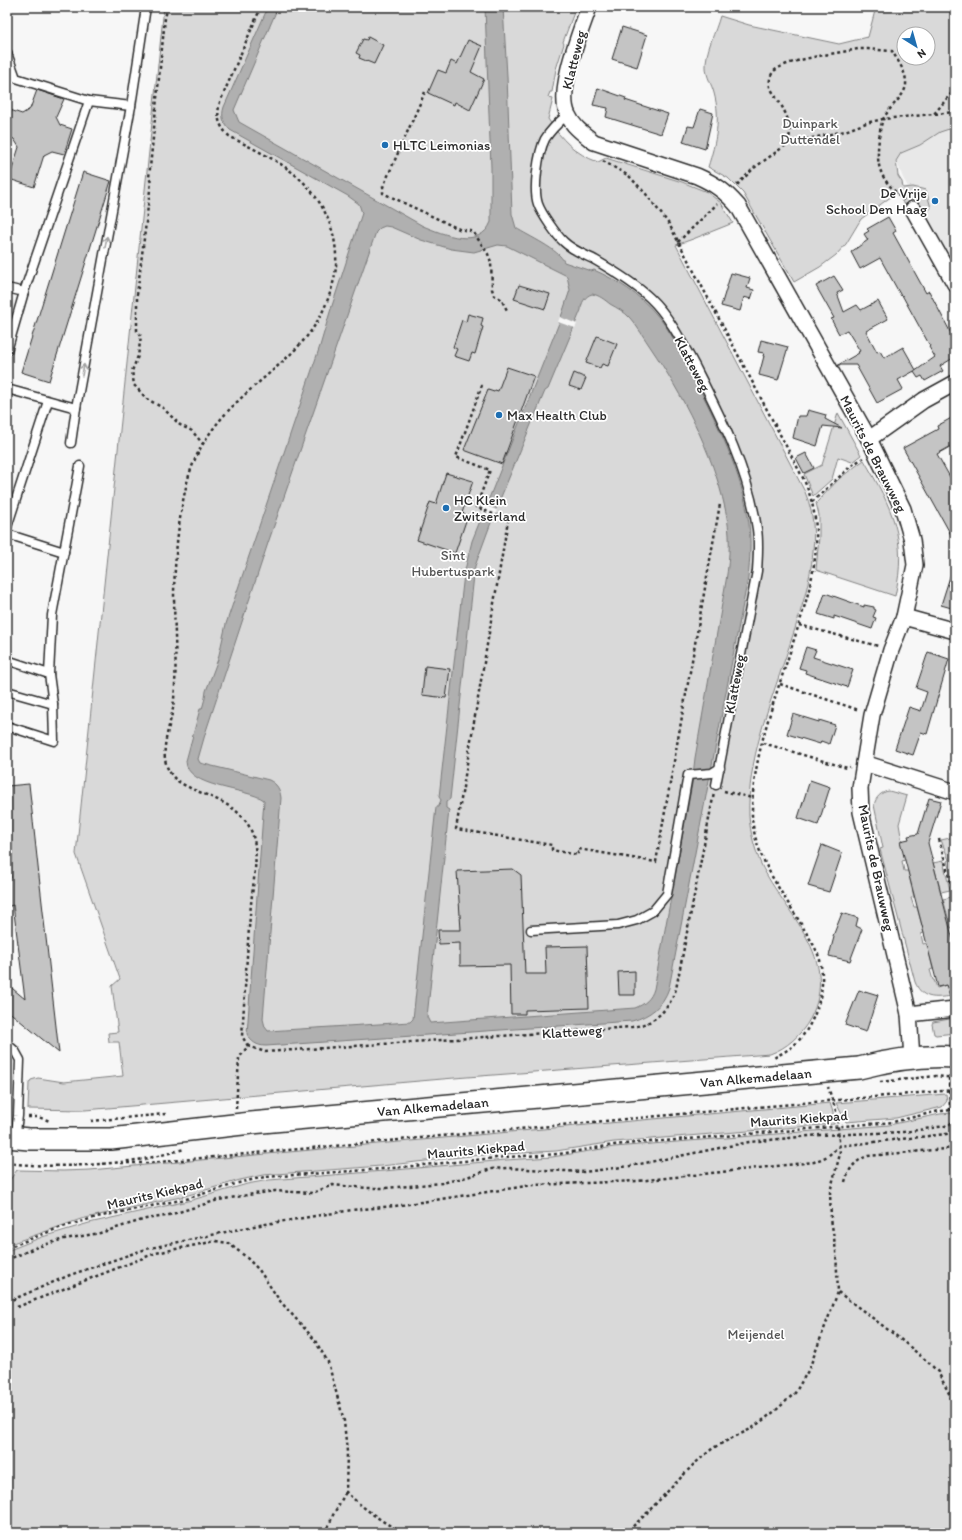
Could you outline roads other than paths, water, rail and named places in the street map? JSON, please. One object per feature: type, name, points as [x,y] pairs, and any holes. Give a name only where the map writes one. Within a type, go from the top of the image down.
[{"type":"main road","name":"Van Alkemadelaan","points":[[11,1137],[111,1139],[251,1123],[859,1068],[889,1060],[936,1056],[955,1058]]},
{"type":"main road","name":"Van Alkemadelaan","points":[[859,1068],[890,1073],[936,1069],[952,1070]]},
{"type":"street","name":"Klatteweg","points":[[567,115],[564,89],[589,7]]},
{"type":"street","name":"Maurits de Brauwweg","points":[[567,115],[579,131],[594,142],[698,176],[713,183],[728,194],[738,206],[750,226],[872,445],[903,509],[912,540],[915,566],[904,617],[891,650],[872,715],[860,788],[861,812],[909,1014],[912,1058]]},
{"type":"street","points":[[913,209],[955,284]]},
{"type":"street","points":[[872,445],[924,400],[955,383]]},
{"type":"street","points":[[904,617],[955,631]]},
{"type":"street","points":[[864,763],[955,792]]},
{"type":"street","points":[[909,1014],[955,1009]]},
{"type":"lane","points":[[71,443],[76,408],[131,106],[146,7]]},
{"type":"lane","points":[[7,53],[16,78],[89,101],[131,106]]},
{"type":"lane","points":[[7,351],[24,292],[89,101]]},
{"type":"lane","name":"Klatteweg","points":[[567,115],[556,125],[544,140],[536,180],[538,205],[564,242],[634,284],[650,298],[670,322],[701,379],[731,440],[753,507],[759,548],[757,571],[716,787]]},
{"type":"lane","points":[[7,288],[24,292]]},
{"type":"lane","points":[[7,389],[76,408]]},
{"type":"lane","points":[[7,527],[48,400]]},
{"type":"lane","points":[[7,726],[54,741],[53,704],[49,674],[52,615],[80,466]]},
{"type":"lane","points":[[7,534],[64,552]]},
{"type":"lane","points":[[7,660],[49,674]]},
{"type":"lane","points":[[7,691],[53,704]]},
{"type":"lane","points":[[531,930],[618,925],[637,920],[653,911],[667,894],[688,776],[712,773],[720,768]]},
{"type":"lane","points":[[7,1044],[15,1051],[20,1060],[18,1116],[11,1137]]},
{"type":"place","name":"HLTC Leimonias","points":[[385,145]]},
{"type":"place","name":"De Vrije School Den Haag","points":[[935,201]]},
{"type":"place","name":"Max Health Club","points":[[499,415]]},
{"type":"place","name":"HC Klein Zwitserland","points":[[446,508]]},
{"type":"park label","name":"Duinpark Duttendel","points":[[810,132]]},
{"type":"park label","name":"Sint Hubertuspark","points":[[453,564]]},
{"type":"park label","name":"Meijendel","points":[[756,1334]]}]
